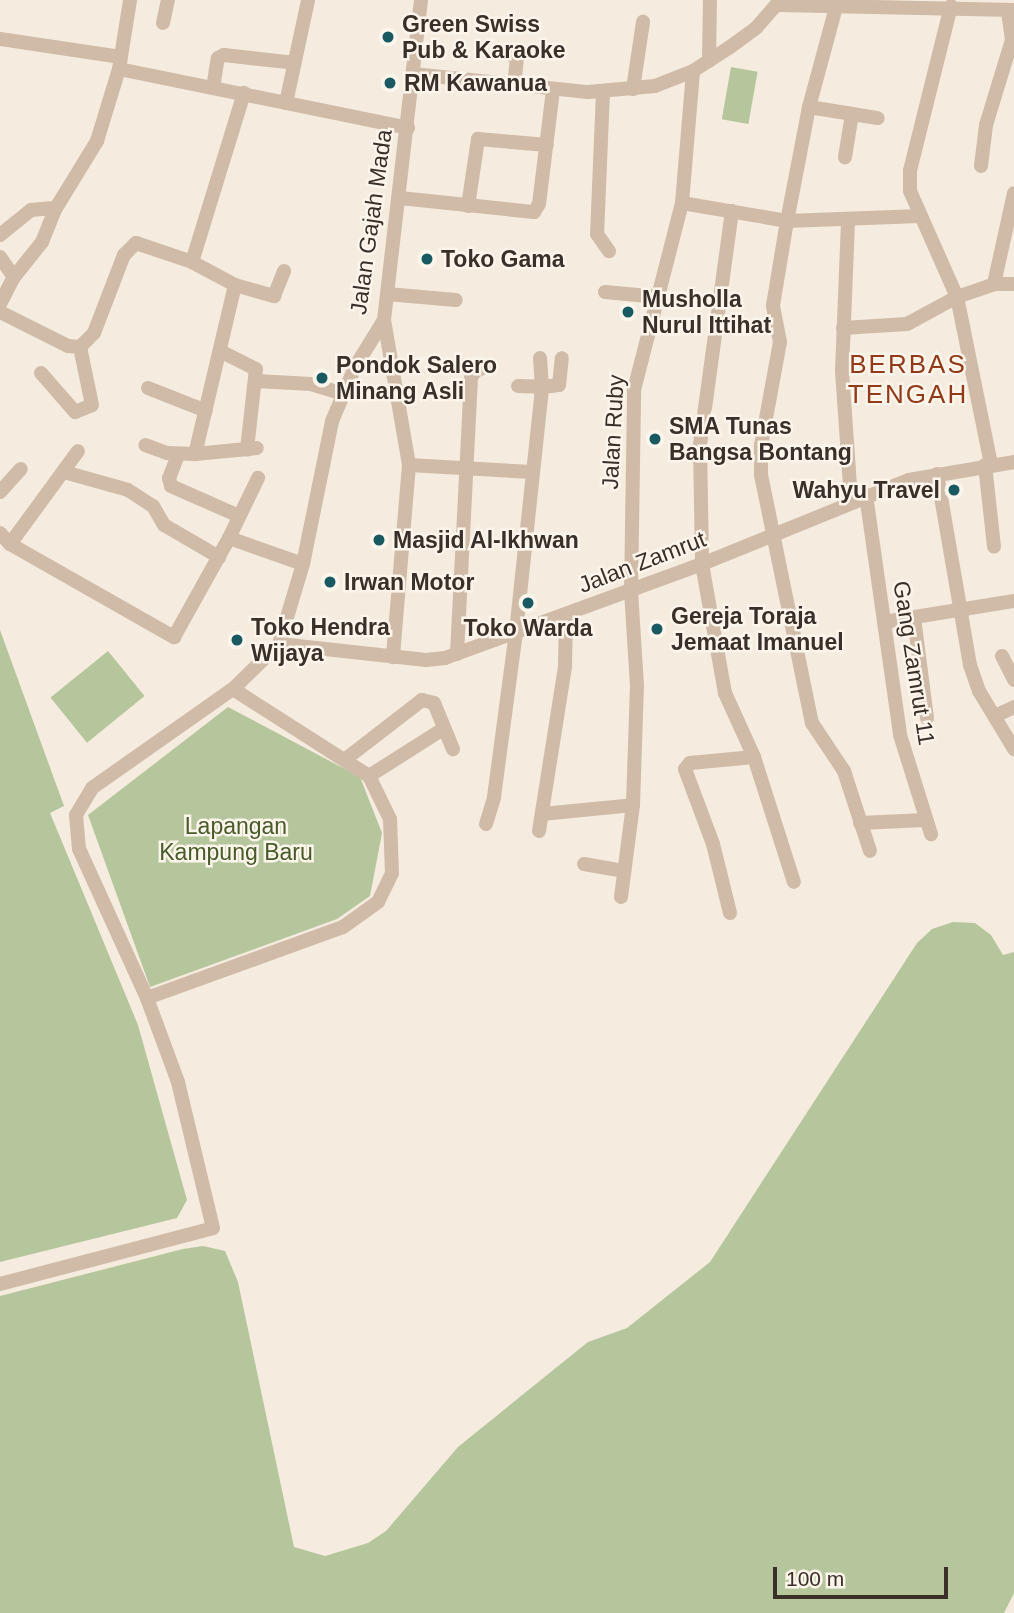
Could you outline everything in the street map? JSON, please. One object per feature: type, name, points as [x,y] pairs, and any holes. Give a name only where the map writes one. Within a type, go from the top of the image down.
[{"type":"street","points":[[0,304],[14,277],[42,242],[55,208],[97,141],[120,63],[130,0]]},
{"type":"street","points":[[163,23],[168,0]]},
{"type":"street","points":[[286,103],[308,0]]},
{"type":"street","name":"Jalan Gajah Mada","points":[[279,644],[303,564],[321,458],[343,394],[384,320],[421,0]]},
{"type":"street","points":[[709,61],[710,0]]},
{"type":"street","points":[[413,74],[552,90],[603,92],[633,89],[693,71],[756,28],[779,3],[836,7],[877,4],[951,6],[971,3],[1011,10],[1012,40],[986,125],[981,166]]},
{"type":"street","points":[[951,6],[910,171],[910,191],[957,298],[988,465],[994,547]]},
{"type":"street","points":[[836,7],[809,107],[773,306],[780,342],[761,446],[763,500],[812,723],[844,771],[870,851]]},
{"type":"street","points":[[633,89],[643,22]]},
{"type":"street","points":[[0,38],[120,63],[213,88],[408,128]]},
{"type":"street","points":[[509,54],[517,58],[514,86]]},
{"type":"street","points":[[213,88],[218,58],[224,55],[295,63]]},
{"type":"street","name":"Jalan Ruby","points":[[621,897],[633,805],[638,671],[631,591],[634,390],[682,203],[693,71]]},
{"type":"street","points":[[400,198],[534,212],[547,145],[552,90]]},
{"type":"street","points":[[603,92],[597,234],[608,251]]},
{"type":"street","points":[[192,262],[244,93]]},
{"type":"street","points":[[809,107],[878,118]]},
{"type":"street","points":[[845,157],[852,114]]},
{"type":"street","points":[[468,206],[478,139],[547,145]]},
{"type":"street","points":[[994,284],[1014,192]]},
{"type":"street","points":[[682,203],[787,220],[848,222],[920,216]]},
{"type":"street","points":[[0,235],[31,210],[55,208]]},
{"type":"street","points":[[732,211],[700,445],[697,493],[702,564],[725,693],[754,757],[794,882]]},
{"type":"street","points":[[848,222],[843,328],[851,501]]},
{"type":"street","points":[[0,312],[68,346],[80,347],[94,333],[131,245],[142,244],[192,262],[235,285],[274,296],[284,271]]},
{"type":"street","points":[[0,257],[14,277]]},
{"type":"street","points":[[843,328],[907,324],[957,298],[994,284],[1014,284]]},
{"type":"street","points":[[195,454],[235,285]]},
{"type":"street","points":[[605,292],[659,297]]},
{"type":"street","points":[[387,294],[456,300]]},
{"type":"street","points":[[384,320],[409,466],[393,657]]},
{"type":"street","points":[[41,373],[75,412],[92,405],[80,347]]},
{"type":"street","points":[[145,445],[178,454],[252,449],[256,369],[220,351]]},
{"type":"street","points":[[486,824],[494,797],[516,632],[542,387],[540,358]]},
{"type":"street","points":[[518,386],[559,385],[562,358]]},
{"type":"street","points":[[457,654],[471,378],[491,365]]},
{"type":"street","points":[[256,380],[312,384],[343,394]]},
{"type":"street","points":[[148,388],[206,411]]},
{"type":"street","points":[[79,451],[5,539],[174,637],[229,538],[258,478]]},
{"type":"street","points":[[149,502],[170,485],[178,454]]},
{"type":"street","name":"Jalan Zamrut","points":[[279,644],[426,660],[457,654],[702,564],[866,495],[937,474],[1014,462]]},
{"type":"street","points":[[409,466],[532,472]]},
{"type":"street","points":[[0,492],[21,469]]},
{"type":"street","points":[[64,472],[128,490],[149,502],[164,526],[219,556]]},
{"type":"street","points":[[937,474],[974,678],[1014,749]]},
{"type":"street","points":[[170,485],[239,516]]},
{"type":"street","name":"Gang Zamrut 11","points":[[866,495],[900,735],[931,834]]},
{"type":"street","points":[[229,538],[303,564]]},
{"type":"street","points":[[884,622],[1014,601]]},
{"type":"street","points":[[539,831],[565,666],[566,615]]},
{"type":"street","points":[[914,618],[927,718]]},
{"type":"street","points":[[0,1284],[213,1228],[178,1082],[147,998],[79,849],[76,815],[92,788],[233,689],[279,644]]},
{"type":"street","points":[[1002,656],[1014,680]]},
{"type":"street","points":[[147,998],[343,927],[378,902],[392,873],[394,851],[390,819],[369,776],[347,758],[233,689]]},
{"type":"street","points":[[347,758],[418,701],[434,703],[453,748]]},
{"type":"street","points":[[997,715],[1014,707]]},
{"type":"street","points":[[369,776],[443,729]]},
{"type":"street","points":[[730,913],[717,855],[685,769],[690,763],[754,757]]},
{"type":"street","points":[[542,814],[633,805]]},
{"type":"street","points":[[860,823],[925,820]]},
{"type":"street","points":[[584,864],[624,871]]},
{"type":"green space","points":[[731,67],[758,72],[748,124],[722,119]]},
{"type":"green space","points":[[0,630],[64,806],[50,813],[138,1025],[187,1200],[177,1218],[0,1262]]},
{"type":"green space","points":[[108,651],[145,696],[87,743],[50,698]]},
{"type":"green space","name":"Lapangan Kampung Baru","points":[[228,707],[360,777],[382,833],[370,896],[337,919],[150,987],[88,815]]},
{"type":"green space","points":[[953,922],[975,923],[991,935],[1003,955],[1014,952],[1014,1593],[1004,1613],[0,1613],[0,1296],[183,1249],[203,1246],[225,1251],[238,1282],[294,1547],[325,1556],[368,1543],[386,1531],[458,1447],[588,1342],[627,1328],[710,1262],[917,943],[932,929]]},
{"type":"place","name":"Green Swiss Pub & Karaoke","points":[[388,37]]},
{"type":"place","name":"RM Kawanua","points":[[390,83]]},
{"type":"place","name":"Toko Gama","points":[[427,259]]},
{"type":"place","name":"Musholla Nurul Ittihat","points":[[628,312]]},
{"type":"place","name":"Pondok Salero Minang Asli","points":[[322,378]]},
{"type":"place","name":"SMA Tunas Bangsa Bontang","points":[[655,439]]},
{"type":"place","name":"Wahyu Travel","points":[[954,490]]},
{"type":"place","name":"Masjid Al-Ikhwan","points":[[379,540]]},
{"type":"place","name":"Irwan Motor","points":[[330,582]]},
{"type":"place","name":"Toko Warda","points":[[528,603]]},
{"type":"place","name":"Gereja Toraja Jemaat Imanuel","points":[[657,629]]},
{"type":"place","name":"Toko Hendra Wijaya","points":[[237,640]]},
{"type":"district","name":"BERBAS TENGAH","points":[[908,380]]}]
